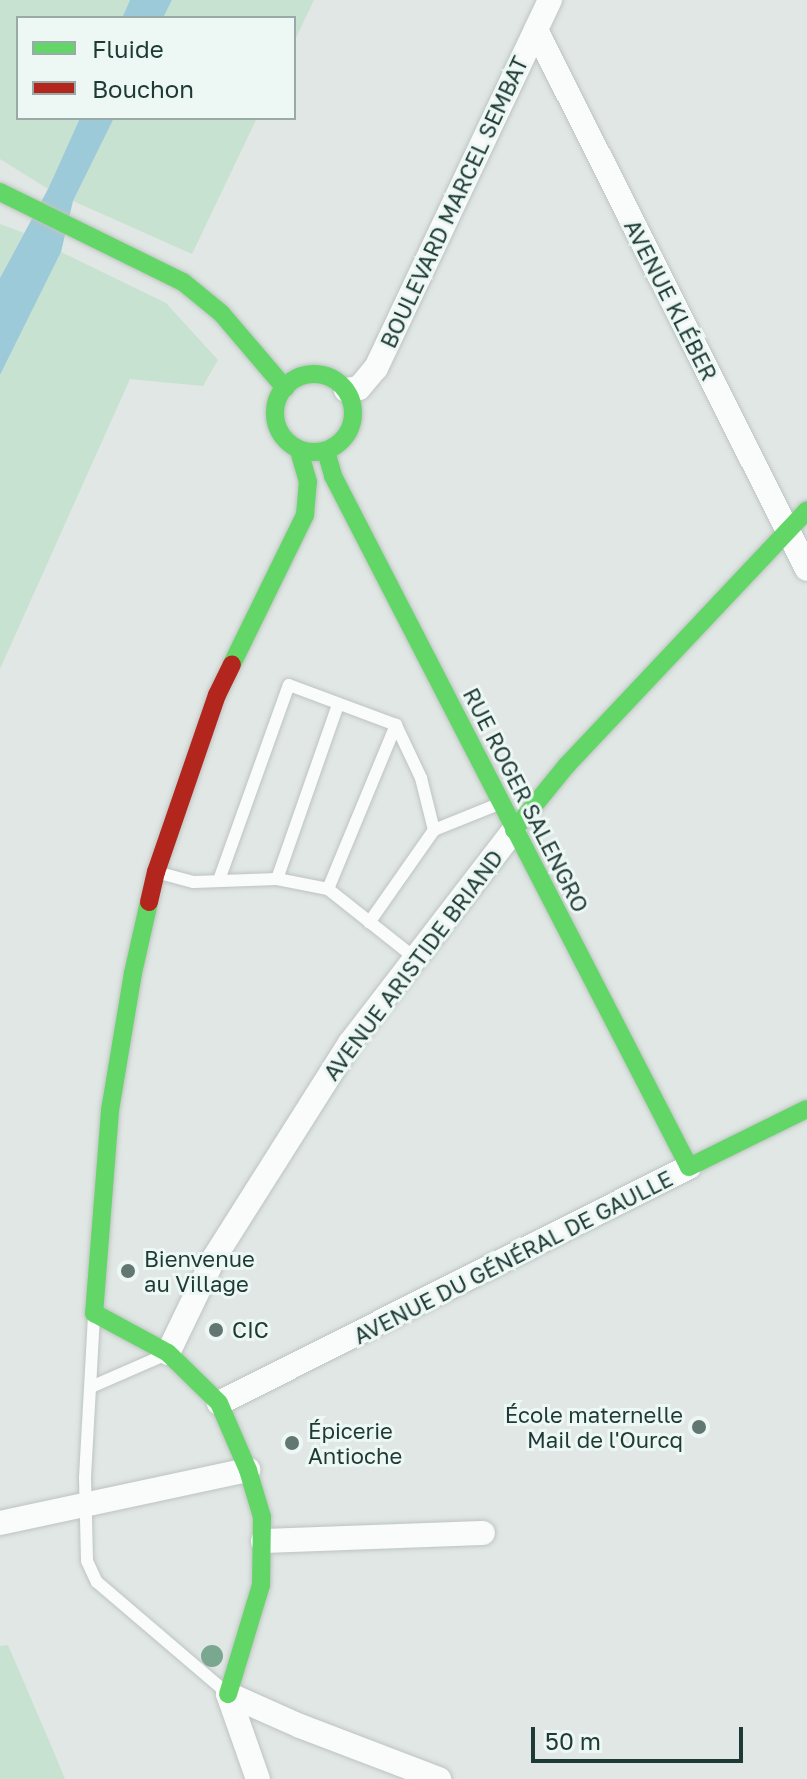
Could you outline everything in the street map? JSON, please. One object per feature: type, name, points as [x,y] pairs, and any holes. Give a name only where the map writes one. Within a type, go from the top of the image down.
[{"type":"street","name":"BOULEVARD MARCEL SEMBAT","points":[[346,390],[359,388],[376,368],[550,0]]},
{"type":"street","name":"AVENUE KLÉBER","points":[[536,30],[807,569]]},
{"type":"street","points":[[1,193],[119,247],[183,282],[221,313],[285,388]]},
{"type":"street","points":[[258,1779],[228,1694],[261,1585],[262,1517],[248,1470],[219,1403],[168,1353],[94,1313],[117,1059],[156,872],[217,695],[305,515],[308,482],[299,450],[280,434],[275,410],[285,388],[293,380],[316,374],[328,376],[346,390],[352,401],[352,425],[346,436],[326,451],[299,450]]},
{"type":"street","name":"RUE ROGER SALENGRO","points":[[326,451],[333,476],[689,1167]]},
{"type":"street","name":"AVENUE ARISTIDE BRIAND","points":[[168,1353],[223,1245],[350,1043],[567,765],[807,510]]},
{"type":"street","name":"AVENUE DU GÉNÉRAL DE GAULLE","points":[[219,1403],[807,1109]]},
{"type":"street","points":[[0,1523],[248,1470]]},
{"type":"street","points":[[263,1541],[483,1533]]},
{"type":"street","points":[[228,1694],[300,1726],[439,1779]]},
{"type":"lane","points":[[219,880],[289,685],[396,725],[421,778],[434,830]]},
{"type":"lane","points":[[277,879],[338,705]]},
{"type":"lane","points":[[328,889],[396,725]]},
{"type":"lane","points":[[369,923],[434,830],[501,803]]},
{"type":"lane","points":[[156,872],[194,882],[277,879],[328,889],[415,958]]},
{"type":"lane","points":[[94,1313],[85,1505],[87,1561],[97,1582],[228,1694]]},
{"type":"lane","points":[[91,1387],[168,1353]]},
{"type":"green space","points":[[0,0],[130,0],[123,16],[16,16],[16,120],[79,120],[48,189],[0,159]]},
{"type":"green space","points":[[172,0],[314,0],[296,38],[296,16],[164,16]]},
{"type":"green space","points":[[113,120],[256,120],[192,254],[73,201]]},
{"type":"green space","points":[[0,224],[24,233],[0,278]]},
{"type":"green space","points":[[61,252],[166,303],[218,360],[203,386],[130,379],[0,669],[0,375]]},
{"type":"green space","points":[[8,1645],[65,1779],[0,1779],[0,1646]]},
{"type":"water","points":[[130,0],[172,0],[164,16],[123,16]]},
{"type":"water","points":[[79,120],[113,120],[73,201],[61,252],[0,375],[0,278],[48,189]]},
{"type":"traffic: fast","points":[[0,192],[183,282],[221,313],[285,388]]},
{"type":"traffic: fast","points":[[314,374],[329,377],[342,385],[350,398],[353,413],[350,428],[342,441],[329,449],[314,452],[299,449],[286,441],[278,428],[275,413],[278,398],[286,385],[299,377],[314,374]]},
{"type":"traffic: fast","points":[[232,664],[305,515],[308,482],[299,450]]},
{"type":"traffic: fast","points":[[326,451],[333,476],[689,1167],[807,1109]]},
{"type":"traffic: fast","points":[[514,830],[567,765],[807,510]]},
{"type":"traffic: fast","points":[[149,902],[133,973],[110,1111],[94,1313],[168,1353],[219,1403],[248,1470],[262,1517],[261,1585],[228,1694]]},
{"type":"traffic: jam","points":[[149,902],[156,872],[217,695],[232,664]]},
{"type":"place","name":"Bienvenue au Village","points":[[128,1271]]},
{"type":"place","name":"CIC","points":[[216,1330]]},
{"type":"place","name":"École maternelle Mail de l'Ourcq","points":[[699,1427]]},
{"type":"place","name":"Épicerie Antioche","points":[[292,1443]]}]
